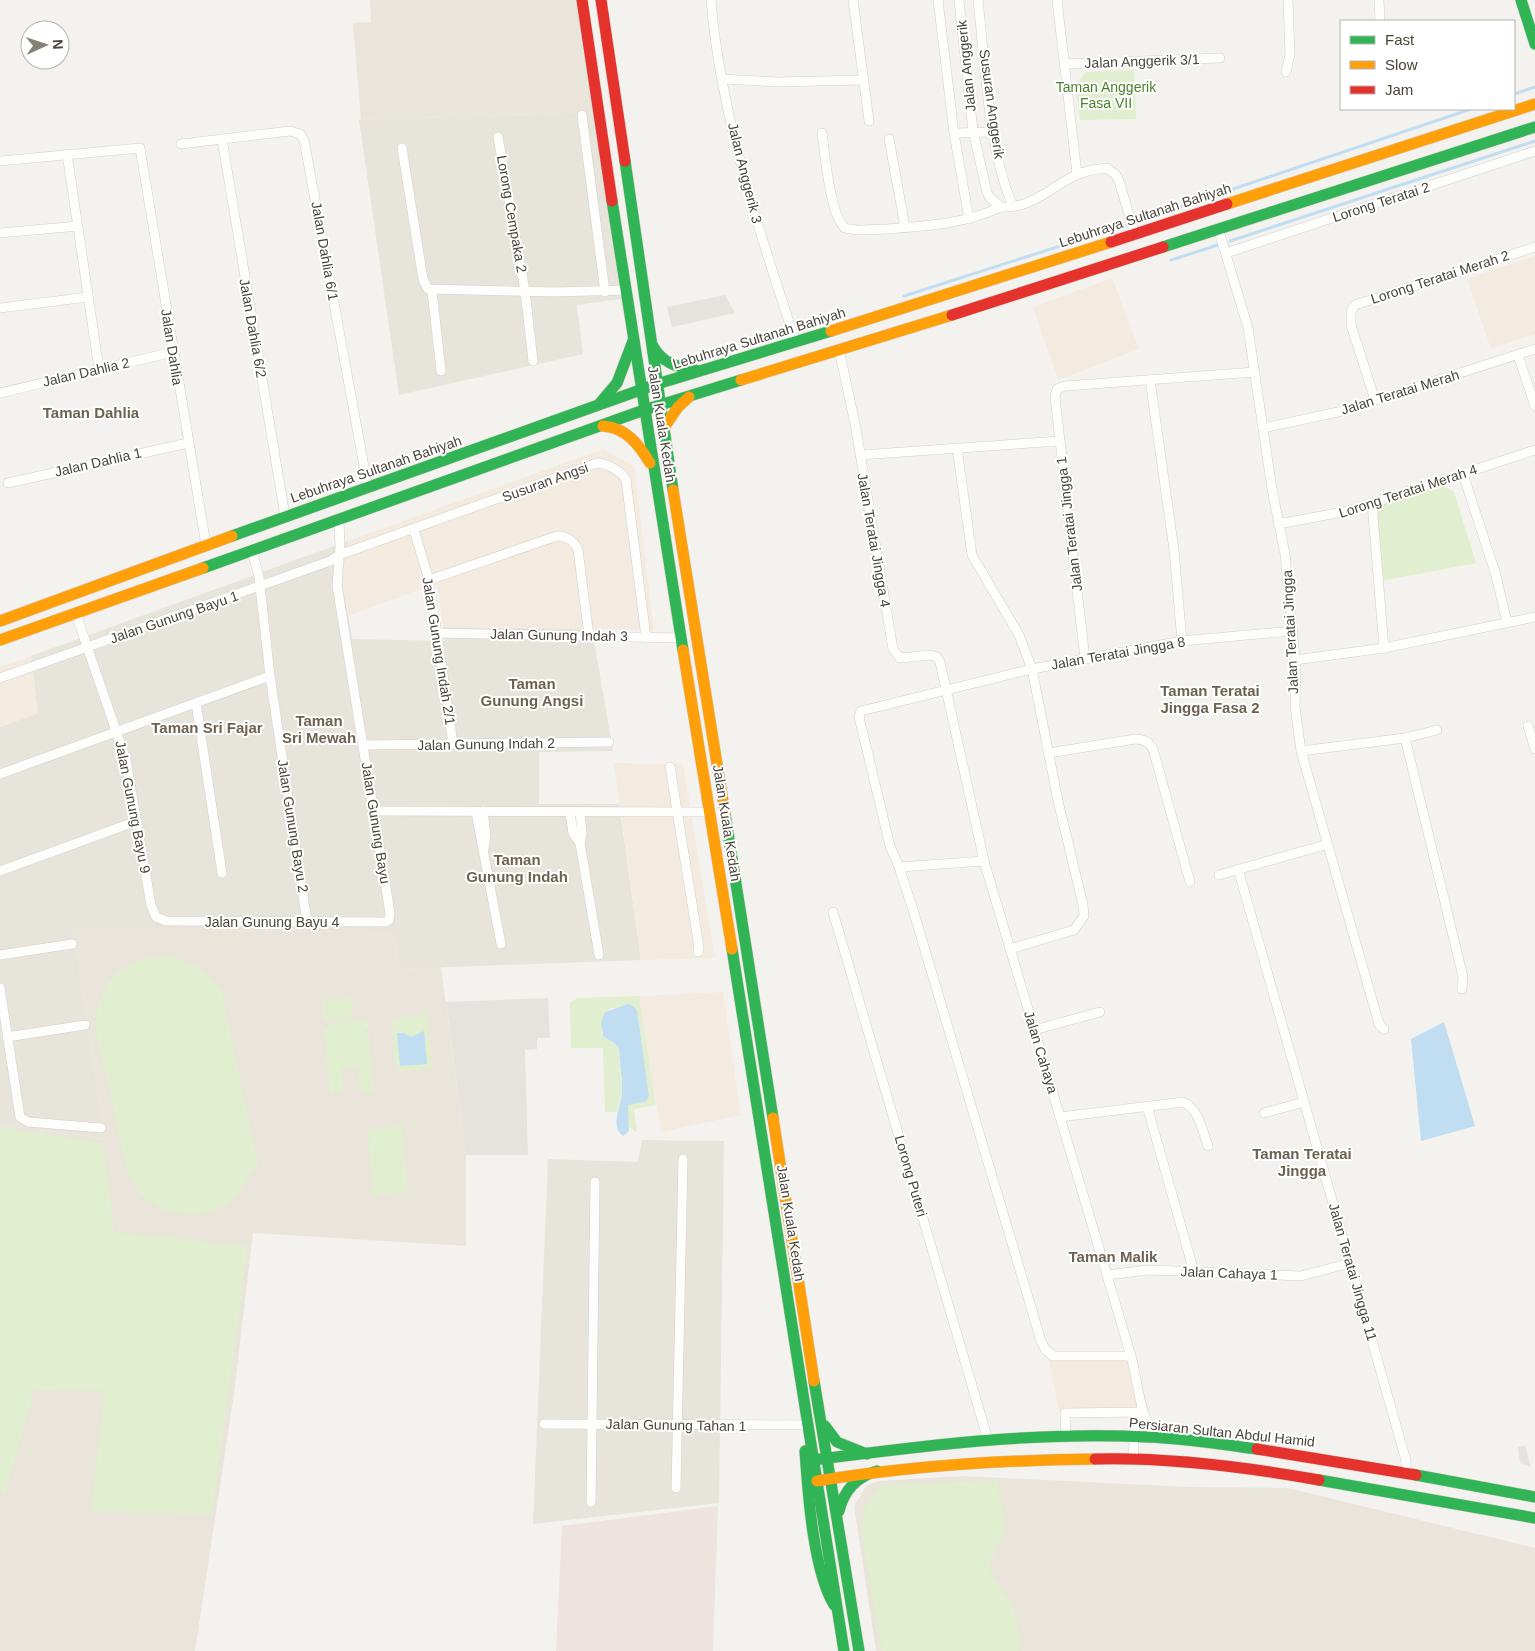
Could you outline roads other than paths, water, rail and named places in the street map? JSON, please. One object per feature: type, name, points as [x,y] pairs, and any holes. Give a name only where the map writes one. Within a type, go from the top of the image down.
[{"type":"main road","name":"Jalan Kuala Kedah","points":[[582,0],[653,468],[844,1651]]},
{"type":"main road","name":"Jalan Kuala Kedah","points":[[601,0],[624,141],[663,429],[699,661],[741,909],[808,1349],[829,1458],[859,1651]]},
{"type":"main road","points":[[1521,0],[1535,44]]},
{"type":"main road","name":"Lebuhraya Sultanah Bahiyah","points":[[0,621],[285,516],[657,384],[946,296],[1535,104]]},
{"type":"main road","points":[[0,640],[644,410],[1013,295],[1535,127]]},
{"type":"main road","points":[[604,144],[624,141]]},
{"type":"main road","points":[[1024,270],[1028,278],[1035,279],[1106,257],[1141,253]]},
{"type":"main road","points":[[946,296],[1006,285],[1011,288],[1013,295]]},
{"type":"main road","points":[[650,333],[654,349],[665,361],[679,368],[695,370],[711,368]]},
{"type":"main road","points":[[596,406],[617,384],[634,338]]},
{"type":"main road","points":[[663,429],[678,407],[688,397],[700,392]]},
{"type":"main road","points":[[599,426],[612,426],[625,432],[635,441],[653,468]]},
{"type":"main road","points":[[685,663],[699,661]]},
{"type":"main road","points":[[822,1419],[834,1440],[844,1447],[867,1454]]},
{"type":"main road","points":[[807,1426],[804,1463],[808,1500],[825,1590],[838,1612]]},
{"type":"main road","name":"Persiaran Sultan Abdul Hamid","points":[[813,1460],[988,1440],[1066,1435],[1134,1436],[1338,1460],[1535,1497]]},
{"type":"main road","points":[[817,1481],[877,1471],[1037,1458],[1133,1458],[1265,1470],[1535,1518]]},
{"type":"main road","points":[[838,1515],[844,1494],[850,1486],[858,1478],[877,1471]]},
{"type":"street","name":"Jalan Anggerik 3","points":[[711,0],[722,79],[756,219],[796,343]]},
{"type":"street","points":[[853,0],[869,121]]},
{"type":"street","points":[[938,0],[954,133],[970,220]]},
{"type":"street","name":"Jalan Anggerik","points":[[959,0],[974,131],[987,192],[990,198],[1001,207]]},
{"type":"street","name":"Susuran Anggerik","points":[[978,0],[994,132],[1005,187],[1013,206]]},
{"type":"street","points":[[1057,0],[1077,174]]},
{"type":"street","points":[[1286,72],[1290,54],[1288,0]]},
{"type":"street","points":[[1379,0],[1380,20]]},
{"type":"street","name":"Jalan Anggerik 3/1","points":[[1064,64],[1220,58]]},
{"type":"street","points":[[722,79],[777,82],[864,80]]},
{"type":"street","points":[[582,115],[605,292]]},
{"type":"street","name":"Jalan Dahlia 6/1","points":[[181,144],[290,130],[300,134],[304,140],[368,488]]},
{"type":"street","points":[[954,133],[994,132]]},
{"type":"street","points":[[822,133],[834,206],[841,225],[850,230],[937,226],[970,220],[1001,207],[1013,206],[1041,197],[1077,174],[1107,168],[1112,171],[1119,182],[1135,235]]},
{"type":"street","name":"Lorong Cempaka 2","points":[[498,137],[525,291],[533,362]]},
{"type":"street","name":"Jalan Dahlia 6/2","points":[[222,139],[285,516]]},
{"type":"street","points":[[889,139],[905,228]]},
{"type":"street","name":"Jalan Dahlia","points":[[67,154],[140,148],[172,352],[206,545]]},
{"type":"street","points":[[402,148],[423,279],[428,289],[432,291],[605,292],[626,290]]},
{"type":"street","name":"Lorong Teratai 2","points":[[1226,252],[1535,151]]},
{"type":"street","points":[[0,161],[67,154],[99,369]]},
{"type":"street","points":[[0,233],[78,226]]},
{"type":"street","name":"Jalan Teratai Jingga","points":[[1218,228],[1248,328],[1278,524],[1286,554],[1295,660],[1295,707],[1301,751],[1379,1024],[1384,1029]]},
{"type":"street","name":"Lorong Teratai Merah 2","points":[[1375,400],[1351,325],[1351,311],[1355,305],[1535,247]]},
{"type":"street","points":[[432,291],[441,371]]},
{"type":"street","points":[[0,308],[88,297]]},
{"type":"street","name":"Jalan Teratai Jingga 4","points":[[839,349],[860,455],[893,649],[900,658],[930,655],[936,657],[946,689]]},
{"type":"street","name":"Jalan Teratai Merah","points":[[1263,428],[1324,415],[1535,349]]},
{"type":"street","name":"Jalan Dahlia 2","points":[[0,393],[172,352]]},
{"type":"street","points":[[1518,355],[1535,406]]},
{"type":"street","points":[[1182,640],[1174,550],[1150,380],[1255,372]]},
{"type":"street","name":"Jalan Teratai Jingga 1","points":[[1085,659],[1055,397],[1057,389],[1065,386],[1150,380]]},
{"type":"street","points":[[860,455],[1060,441]]},
{"type":"street","name":"Jalan Dahlia 1","points":[[8,483],[188,443]]},
{"type":"street","points":[[957,448],[972,555],[1019,635],[1032,669],[1084,916],[1074,930],[1010,948]]},
{"type":"street","name":"Lorong Teratai Merah 4","points":[[1278,524],[1328,516],[1535,450]]},
{"type":"street","name":"Susuran Angsi","points":[[339,555],[414,530],[597,463],[604,464],[622,474],[626,480],[646,637]]},
{"type":"street","points":[[1463,474],[1492,562],[1507,622]]},
{"type":"street","points":[[1372,503],[1384,648]]},
{"type":"street","name":"Jalan Gunung Bayu","points":[[339,518],[337,585],[390,912],[389,920]]},
{"type":"street","name":"Jalan Gunung Indah 2/1","points":[[414,530],[429,580],[453,744]]},
{"type":"street","points":[[429,580],[557,536],[564,536],[574,543],[578,550],[588,636]]},
{"type":"street","name":"Jalan Gunung Bayu 2","points":[[252,551],[260,586],[270,676],[307,922]]},
{"type":"street","name":"Jalan Gunung Bayu 1","points":[[88,647],[330,561],[339,555]]},
{"type":"street","name":"Jalan Gunung Bayu 9","points":[[76,614],[118,732],[127,766],[151,905],[156,917]]},
{"type":"street","points":[[1295,660],[1384,648],[1535,617]]},
{"type":"street","name":"Jalan Teratai Jingga 8","points":[[899,867],[890,846],[860,717],[861,711],[1032,669],[1182,640],[1292,631]]},
{"type":"street","name":"Jalan Gunung Indah 3","points":[[437,633],[680,638]]},
{"type":"street","points":[[0,678],[88,647]]},
{"type":"street","points":[[0,774],[270,676]]},
{"type":"street","name":"Jalan Cahaya","points":[[946,689],[984,861],[1138,1380],[1142,1412],[1158,1438]]},
{"type":"street","points":[[196,703],[222,872]]},
{"type":"street","points":[[1528,726],[1535,749]]},
{"type":"street","points":[[1301,751],[1405,738],[1438,730]]},
{"type":"street","points":[[1405,738],[1463,977],[1462,989]]},
{"type":"street","points":[[1049,753],[1136,739],[1150,744],[1154,749],[1190,882]]},
{"type":"street","name":"Jalan Gunung Indah 2","points":[[363,745],[609,742]]},
{"type":"street","points":[[670,767],[699,947],[698,952]]},
{"type":"street","points":[[374,811],[710,812]]},
{"type":"street","points":[[479,812],[479,836],[484,849],[501,944]]},
{"type":"street","points":[[575,812],[573,833],[580,843],[599,955]]},
{"type":"street","points":[[0,871],[137,821]]},
{"type":"street","points":[[1219,874],[1328,844]]},
{"type":"street","points":[[984,861],[899,867],[1041,1341],[1045,1349],[1053,1356],[1131,1356]]},
{"type":"street","name":"Jalan Teratai Jingga 11","points":[[1238,869],[1403,1450],[1408,1474]]},
{"type":"street","name":"Lorong Puteri","points":[[833,912],[988,1440]]},
{"type":"street","name":"Jalan Gunung Bayu 4","points":[[156,917],[166,921],[383,923],[389,920]]},
{"type":"street","points":[[0,955],[72,944]]},
{"type":"street","points":[[0,988],[18,1114],[22,1120],[101,1128]]},
{"type":"street","points":[[1034,1030],[1100,1012]]},
{"type":"street","points":[[7,1036],[85,1025]]},
{"type":"street","points":[[1060,1117],[1183,1102],[1191,1105],[1195,1111],[1208,1146]]},
{"type":"street","points":[[1264,1113],[1304,1102]]},
{"type":"street","points":[[1147,1106],[1194,1272]]},
{"type":"street","points":[[676,1488],[683,1159]]},
{"type":"street","points":[[591,1502],[595,1182]]},
{"type":"street","name":"Jalan Cahaya 1","points":[[1107,1275],[1148,1270],[1305,1276],[1350,1263]]},
{"type":"street","points":[[1066,1435],[1065,1413],[1142,1412]]},
{"type":"street","name":"Jalan Cahaya","points":[[1133,1458],[1134,1436],[1142,1412]]},
{"type":"street","name":"Jalan Gunung Tahan 1","points":[[544,1424],[807,1426]]},
{"type":"water","points":[[628,1004],[637,1011],[649,1096],[646,1101],[628,1105],[629,1131],[623,1136],[617,1126],[617,1115],[622,1092],[619,1048],[603,1036],[601,1023],[605,1012]]},
{"type":"water","points":[[1444,1022],[1475,1126],[1421,1141],[1411,1039]]},
{"type":"water","points":[[424,1031],[427,1064],[400,1066],[397,1033],[404,1033],[411,1037]]},
{"type":"waterway","points":[[1515,94],[1535,87]]},
{"type":"waterway","points":[[1138,221],[1468,110]]},
{"type":"waterway","points":[[1230,241],[1535,141]]},
{"type":"waterway","points":[[904,296],[1126,225]]},
{"type":"waterway","points":[[1171,260],[1218,245]]},
{"type":"district","name":"Taman Dahlia","points":[[91,413]]},
{"type":"district","name":"Taman Gunung Angsi","points":[[532,692]]},
{"type":"district","name":"Taman Teratai Jingga Fasa 2","points":[[1210,700]]},
{"type":"district","name":"Taman Sri Fajar","points":[[207,728]]},
{"type":"district","name":"Taman Sri Mewah","points":[[319,730]]},
{"type":"district","name":"Taman Gunung Indah","points":[[517,868]]},
{"type":"district","name":"Taman Teratai Jingga","points":[[1302,1162]]},
{"type":"district","name":"Taman Malik","points":[[1113,1257]]},
{"type":"park label","name":"Taman Anggerik Fasa VII","points":[[1106,95]]}]
